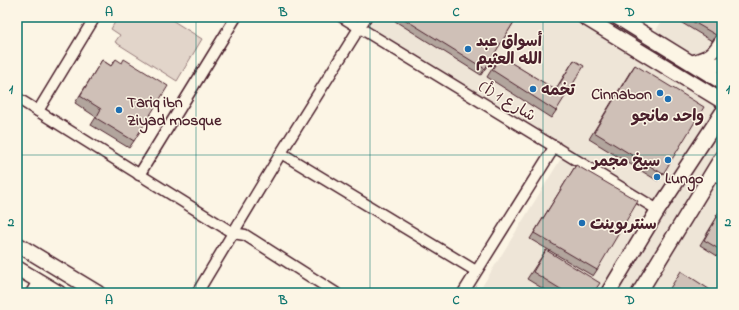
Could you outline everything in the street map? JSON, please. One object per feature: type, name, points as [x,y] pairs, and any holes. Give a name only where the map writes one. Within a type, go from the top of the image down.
[{"type":"main road","points":[[584,17],[722,101]]},
{"type":"main road","points":[[617,17],[722,82]]},
{"type":"main road","points":[[690,62],[715,66],[722,64]]},
{"type":"main road","points":[[608,293],[658,210],[722,112]]},
{"type":"main road","points":[[638,293],[716,179],[722,157]]},
{"type":"main road","points":[[17,244],[98,293]]},
{"type":"main road","points":[[17,268],[35,287],[59,293]]},
{"type":"street","points":[[38,111],[95,17]]},
{"type":"street","points":[[139,175],[236,17]]},
{"type":"street","name":"شارع 1 (أ)","points":[[342,17],[658,210]]},
{"type":"street","points":[[197,293],[281,153],[366,17]]},
{"type":"street","points":[[690,62],[709,56],[722,39]]},
{"type":"street","points":[[17,98],[233,233],[245,236],[336,293]]},
{"type":"street","points":[[463,293],[555,146]]},
{"type":"street","points":[[281,153],[476,271]]},
{"type":"shaded area","points":[[118,17],[167,17],[202,39],[177,81],[115,42],[120,35],[111,29]]},
{"type":"shaded area","points":[[374,17],[569,17],[639,59],[664,17],[722,17],[722,293],[478,293],[562,157],[363,36]]},
{"type":"building","name":"أسواق عبد الله العثيم","points":[[401,17],[517,17],[485,69]]},
{"type":"building","points":[[685,17],[722,17],[722,25],[716,35]]},
{"type":"building","points":[[500,56],[556,90],[574,60],[584,66],[556,111],[492,70]]},
{"type":"building","name":"Tariq ibn Ziyad mosque","points":[[116,59],[122,63],[124,59],[168,86],[134,141],[96,118],[101,109],[80,96],[102,60],[111,66]]},
{"type":"building","points":[[635,65],[704,107],[663,174],[594,132]]},
{"type":"building","name":"سنتربوينت","points":[[576,165],[638,201],[597,270],[534,233]]},
{"type":"building","points":[[717,217],[722,220],[722,251],[704,240]]},
{"type":"building","points":[[546,250],[600,283],[593,293],[567,293],[533,272]]},
{"type":"building","points":[[681,271],[715,293],[667,293]]},
{"type":"building","points":[[540,290],[546,293],[538,293]]},
{"type":"place","name":"أسواق عبد الله العثيم","points":[[468,49]]},
{"type":"place","name":"تخمه","points":[[533,89]]},
{"type":"place","name":"Cinnabon","points":[[660,93]]},
{"type":"place","name":"واحد مانجو","points":[[668,99]]},
{"type":"place","name":"Tariq ibn Ziyad mosque","points":[[119,110]]},
{"type":"place","name":"سيخ مجمر","points":[[668,160]]},
{"type":"place","name":"Lungo","points":[[657,177]]},
{"type":"place","name":"سنتربوينت","points":[[582,223]]}]
